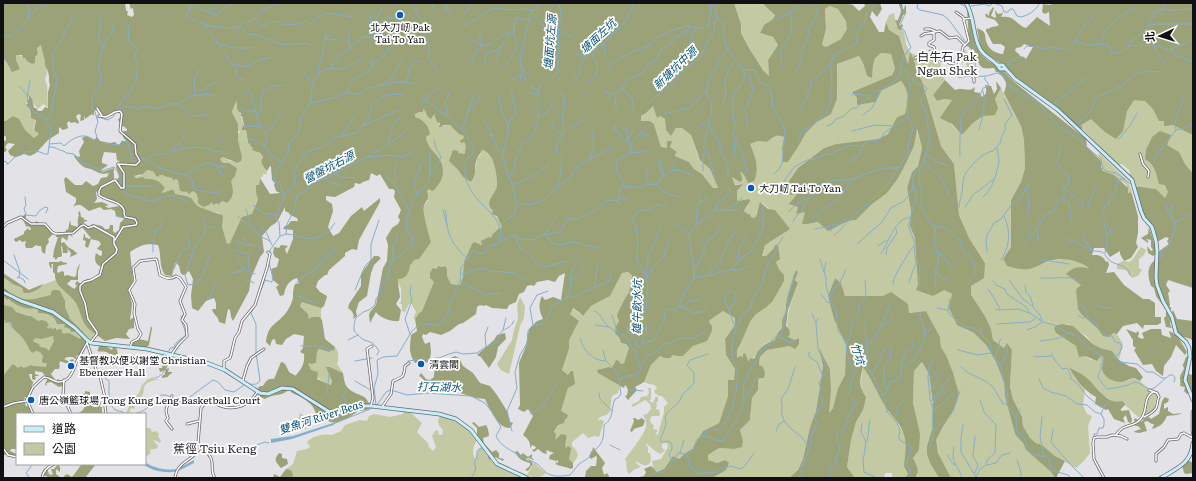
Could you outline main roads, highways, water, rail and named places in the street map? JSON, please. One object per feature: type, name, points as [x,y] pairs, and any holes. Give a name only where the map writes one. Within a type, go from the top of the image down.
[{"type":"main road","points":[[966,3],[970,9],[976,38],[980,49],[987,58],[1002,67],[1018,82],[1058,110],[1128,176],[1133,185],[1141,212],[1152,228],[1156,242],[1157,284],[1163,301],[1172,317],[1176,332],[1186,343],[1189,349],[1190,357],[1185,374],[1185,380],[1193,400]]},
{"type":"main road","points":[[3,292],[22,302],[53,312],[76,329],[88,342],[147,349],[207,363],[224,370],[262,394],[268,394],[281,389],[291,388],[336,414],[361,406],[378,406],[442,414],[465,424],[497,464],[527,478]]},
{"type":"main road","points":[[1193,412],[1193,435]]},
{"type":"main road","points":[[1161,478],[1190,459],[1193,443]]},
{"type":"water","points":[[333,423],[334,425],[292,439],[271,443],[271,439],[293,436]]},
{"type":"water","points":[[194,460],[194,463],[180,470],[171,472],[151,469],[144,465],[146,465],[146,463],[156,467],[172,470]]},
{"type":"waterway","points":[[25,3],[29,8],[28,19]]},
{"type":"waterway","points":[[3,37],[9,37],[18,32],[35,10],[46,3]]},
{"type":"waterway","points":[[189,3],[190,11],[186,14],[197,22],[210,26],[237,28],[243,23],[251,21],[263,10],[279,3]]},
{"type":"waterway","points":[[190,5],[202,10],[209,10],[219,3]]},
{"type":"waterway","points":[[207,12],[216,15],[228,5],[234,3]]},
{"type":"waterway","points":[[412,3],[421,21],[429,44],[429,56],[431,62],[438,70]]},
{"type":"waterway","points":[[432,3],[435,12]]},
{"type":"waterway","points":[[444,3],[451,13]]},
{"type":"waterway","points":[[463,3],[472,4]]},
{"type":"waterway","points":[[464,13],[472,3]]},
{"type":"waterway","points":[[511,80],[523,73],[520,60],[530,15],[532,11],[538,8],[539,3]]},
{"type":"waterway","name":"塘面坑左源","points":[[550,80],[558,73],[558,23],[562,20],[559,3]]},
{"type":"waterway","name":"塘面左坑","points":[[575,81],[583,60],[604,43],[621,26],[629,16],[633,3]]},
{"type":"waterway","points":[[605,101],[621,89],[627,80],[644,72],[650,63],[657,59],[661,49],[669,45],[675,37],[682,35],[690,27],[702,28],[708,26],[711,12],[710,3]]},
{"type":"waterway","points":[[714,3],[717,18],[724,24],[723,33],[727,48],[711,75],[706,91],[712,106],[705,143],[715,178]]},
{"type":"waterway","points":[[782,66],[780,51],[790,33],[792,24],[790,13],[803,3]]},
{"type":"waterway","points":[[799,110],[809,93],[810,83],[831,64],[834,55],[856,44],[858,29],[865,22],[866,14],[874,7],[874,3]]},
{"type":"waterway","points":[[834,236],[860,209],[869,203],[888,184],[909,152],[908,146],[913,128],[908,117],[907,102],[911,86],[907,78],[908,72],[901,66],[903,57],[911,47],[905,32],[900,25],[905,14],[899,3]]},
{"type":"waterway","points":[[918,3],[917,8],[920,10],[943,15],[948,19],[974,53],[978,76],[997,73],[1002,75],[1008,85],[1039,103],[1057,125],[1079,140],[1096,155],[1101,160],[1103,168],[1106,171],[1116,173],[1131,184]]},
{"type":"waterway","points":[[959,3],[964,6]]},
{"type":"waterway","points":[[971,6],[985,4],[989,6],[993,3],[1002,6],[1004,12],[1008,12],[1010,9],[1013,9],[1017,16],[1021,17],[1032,12],[1040,3]]},
{"type":"waterway","points":[[1161,10],[1166,3]]},
{"type":"waterway","points":[[797,72],[802,49],[809,35],[808,28],[816,18],[818,10],[814,5]]},
{"type":"waterway","points":[[280,236],[279,222],[276,219],[284,199],[280,183],[274,182],[276,170],[285,159],[288,152],[289,143],[297,136],[301,119],[310,103],[313,82],[318,76],[318,73],[330,68],[340,56],[350,49],[352,45],[369,34],[382,7]]},
{"type":"waterway","points":[[446,8],[446,13]]},
{"type":"waterway","points":[[461,26],[466,25],[494,8],[512,10],[523,9],[532,11]]},
{"type":"waterway","points":[[1101,42],[1109,27],[1134,8]]},
{"type":"waterway","points":[[1128,46],[1131,41],[1145,31],[1155,12],[1165,9],[1193,9]]},
{"type":"waterway","points":[[532,13],[546,31],[544,46]]},
{"type":"waterway","points":[[777,19],[789,13]]},
{"type":"waterway","points":[[254,19],[262,26],[266,26],[270,22],[275,21],[285,25],[300,24],[306,21],[309,24],[319,16],[327,14],[352,17]]},
{"type":"waterway","points":[[370,14],[371,28],[387,18],[397,18]]},
{"type":"waterway","points":[[45,120],[48,119],[48,116],[51,113],[56,88],[57,77],[53,69],[53,53],[60,43],[73,16]]},
{"type":"waterway","points":[[1075,41],[1093,16]]},
{"type":"waterway","points":[[50,144],[61,143],[64,146],[79,136],[86,136],[95,140],[97,137],[95,131],[98,122],[92,107],[92,97],[100,84],[101,76],[98,66],[103,48],[98,36],[100,18]]},
{"type":"waterway","points":[[483,66],[487,53],[496,50],[501,46],[514,31],[514,22],[516,18],[529,20]]},
{"type":"waterway","name":"新塘坑中源","points":[[648,103],[671,85],[684,70],[701,56],[714,31],[714,24],[717,18]]},
{"type":"waterway","points":[[103,48],[106,40],[112,33],[114,22]]},
{"type":"waterway","points":[[383,22],[390,23]]},
{"type":"waterway","points":[[204,24],[219,46],[226,53],[228,61],[235,68],[236,77],[244,80]]},
{"type":"waterway","points":[[1149,25],[1191,24]]},
{"type":"waterway","points":[[97,118],[99,117],[107,120],[113,117],[120,104],[132,89],[136,80],[138,65],[135,57],[137,48],[129,42],[128,25]]},
{"type":"waterway","points":[[238,26],[249,35],[255,34],[280,44],[289,45],[292,43],[303,43],[312,45]]},
{"type":"waterway","points":[[608,70],[613,62],[650,45],[656,38],[670,31],[689,26]]},
{"type":"waterway","points":[[559,28],[573,38]]},
{"type":"waterway","points":[[668,68],[674,61],[688,53],[692,33],[697,28]]},
{"type":"waterway","points":[[350,48],[349,34],[351,29]]},
{"type":"waterway","points":[[364,38],[395,31]]},
{"type":"waterway","points":[[469,62],[473,60],[473,56],[479,48],[492,44],[507,33],[514,31],[516,47],[512,56],[504,67]]},
{"type":"waterway","points":[[326,33],[325,40],[337,39]]},
{"type":"waterway","points":[[318,73],[325,40],[334,33]]},
{"type":"waterway","points":[[480,34],[480,41],[483,45]]},
{"type":"waterway","points":[[467,36],[476,43],[483,45]]},
{"type":"waterway","points":[[310,103],[337,97],[346,92],[354,79],[372,69],[372,66],[394,44],[401,40],[406,40]]},
{"type":"waterway","points":[[1024,49],[1027,46],[1041,49],[1050,47],[1067,50],[1075,42],[1080,42],[1088,45],[1108,45],[1112,53],[1116,53],[1123,51],[1128,46],[1143,45],[1153,45],[1170,50],[1193,40]]},
{"type":"waterway","points":[[217,42],[235,48],[255,47]]},
{"type":"waterway","points":[[604,43],[605,55]]},
{"type":"waterway","points":[[1154,45],[1158,55],[1169,68]]},
{"type":"waterway","points":[[497,64],[501,47]]},
{"type":"waterway","points":[[728,49],[750,78],[753,90],[745,110],[747,124]]},
{"type":"waterway","points":[[1171,50],[1175,55],[1193,62]]},
{"type":"waterway","points":[[576,53],[581,56],[587,56]]},
{"type":"waterway","points":[[588,83],[596,74],[598,68],[592,53]]},
{"type":"waterway","points":[[3,57],[6,61]]},
{"type":"waterway","points":[[235,64],[246,67],[260,60],[272,57]]},
{"type":"waterway","points":[[1002,75],[1011,61],[1017,57],[1025,60]]},
{"type":"waterway","points":[[330,68],[343,69],[362,58]]},
{"type":"waterway","points":[[372,58],[372,66]]},
{"type":"waterway","points":[[382,84],[389,81],[403,59]]},
{"type":"waterway","points":[[405,82],[409,75],[409,68],[420,61]]},
{"type":"waterway","points":[[722,105],[726,95],[725,81],[729,68],[735,61]]},
{"type":"waterway","points":[[799,141],[803,129],[809,128],[826,113],[831,101],[831,64]]},
{"type":"waterway","points":[[827,126],[832,124],[836,119],[844,116],[852,108],[856,108],[874,93],[885,88],[899,78],[901,67]]},
{"type":"waterway","points":[[195,95],[194,78],[200,69]]},
{"type":"waterway","points":[[743,69],[754,70],[760,81],[768,86],[771,93],[773,108],[782,122],[785,132],[782,164],[774,174]]},
{"type":"waterway","points":[[743,69],[745,78],[733,96],[733,115],[736,126],[733,134],[740,148],[747,172]]},
{"type":"waterway","points":[[523,70],[526,73],[529,73]]},
{"type":"waterway","points":[[1077,124],[1091,111],[1095,99],[1099,96],[1121,86],[1134,75],[1145,71],[1159,72]]},
{"type":"waterway","points":[[303,72],[312,82]]},
{"type":"waterway","points":[[523,73],[526,80]]},
{"type":"waterway","points":[[893,284],[894,278],[914,246],[914,241],[909,228],[916,193],[913,186],[913,177],[916,171],[923,165],[930,137],[925,108],[922,106],[921,101],[927,89],[921,84],[915,84],[913,82],[913,78],[908,73]]},
{"type":"waterway","points":[[520,82],[521,76]]},
{"type":"waterway","points":[[557,76],[559,80]]},
{"type":"waterway","points":[[960,156],[961,116],[977,99],[983,88],[988,87],[985,77]]},
{"type":"waterway","points":[[1055,104],[1076,85],[1087,78]]},
{"type":"waterway","points":[[3,161],[7,162],[8,164],[15,157],[25,152],[37,151],[48,154],[51,130],[43,116],[34,112],[29,105],[27,96],[30,81]]},
{"type":"waterway","points":[[196,95],[200,90],[216,82]]},
{"type":"waterway","points":[[346,92],[359,94],[369,88],[397,82],[417,84]]},
{"type":"waterway","points":[[509,177],[515,168],[514,163],[521,146],[534,134],[538,119],[538,96],[540,87],[538,82]]},
{"type":"waterway","points":[[258,114],[261,112],[263,92],[271,87],[285,85]]},
{"type":"waterway","points":[[19,86],[27,95]]},
{"type":"waterway","points":[[530,86],[538,91]]},
{"type":"waterway","points":[[439,88],[427,96],[427,101],[448,116]]},
{"type":"waterway","points":[[622,88],[632,98],[634,113]]},
{"type":"waterway","points":[[503,154],[510,121],[516,112],[511,89]]},
{"type":"waterway","points":[[245,90],[250,91],[259,124],[266,133],[265,146],[273,157],[282,162]]},
{"type":"waterway","points":[[664,114],[689,108],[706,91]]},
{"type":"waterway","points":[[863,115],[872,108],[881,91]]},
{"type":"waterway","points":[[979,130],[984,106],[983,91]]},
{"type":"waterway","points":[[449,92],[445,101],[448,116],[467,134],[474,148],[474,152],[466,161],[466,181],[472,192],[497,221],[500,227],[500,240]]},
{"type":"waterway","points":[[462,129],[475,92]]},
{"type":"waterway","points":[[516,207],[522,203],[531,205],[542,201],[557,188],[561,172],[562,157],[556,151],[558,142],[563,136],[564,128],[562,116],[565,105],[564,97],[562,94],[557,92]]},
{"type":"waterway","points":[[604,92],[613,94]]},
{"type":"waterway","points":[[469,111],[474,108],[474,105],[483,93]]},
{"type":"waterway","points":[[530,93],[537,95]]},
{"type":"waterway","points":[[616,93],[615,102],[617,108]]},
{"type":"waterway","points":[[178,104],[193,95],[196,96],[207,94],[216,96]]},
{"type":"waterway","points":[[498,94],[502,112],[509,127]]},
{"type":"waterway","points":[[851,95],[858,94],[868,96]]},
{"type":"waterway","points":[[284,197],[285,193],[294,186],[295,176],[293,172],[307,152],[324,146],[333,138],[356,133],[369,118],[372,105],[378,100],[387,95],[404,95]]},
{"type":"waterway","points":[[422,97],[427,101]]},
{"type":"waterway","points":[[1176,130],[1175,122],[1183,98]]},
{"type":"waterway","points":[[959,208],[963,179],[966,173],[976,161],[985,154],[993,151],[1001,142],[1001,138],[1005,131],[1005,124],[1012,115],[1004,99]]},
{"type":"waterway","points":[[420,103],[427,101]]},
{"type":"waterway","points":[[539,117],[549,111],[553,102]]},
{"type":"waterway","points":[[116,111],[128,107],[139,109],[144,106],[158,108],[169,104],[177,104],[193,116],[210,114]]},
{"type":"waterway","points":[[241,109],[246,111],[256,111]]},
{"type":"waterway","points":[[363,126],[399,110]]},
{"type":"waterway","points":[[1119,139],[1131,124],[1137,113]]},
{"type":"waterway","points":[[266,132],[273,126],[280,114]]},
{"type":"waterway","points":[[343,135],[355,115]]},
{"type":"waterway","points":[[389,143],[393,126],[400,117]]},
{"type":"waterway","points":[[572,128],[586,117]]},
{"type":"waterway","points":[[777,194],[778,190],[794,167],[807,160],[815,159],[825,154],[830,154],[850,145],[864,145],[873,140],[877,142],[884,133],[907,117]]},
{"type":"waterway","points":[[483,119],[503,156],[507,173],[513,186],[516,207],[514,215],[501,225]]},
{"type":"waterway","points":[[695,131],[708,120]]},
{"type":"waterway","points":[[553,122],[553,128],[563,136]]},
{"type":"waterway","points":[[1154,162],[1155,158],[1176,130],[1188,127],[1193,122]]},
{"type":"waterway","points":[[615,123],[615,129]]},
{"type":"waterway","points":[[708,123],[714,135],[718,138],[722,154],[728,165],[728,177]]},
{"type":"waterway","points":[[852,131],[875,125],[892,126]]},
{"type":"waterway","points":[[611,126],[630,145]]},
{"type":"waterway","points":[[244,127],[262,127]]},
{"type":"waterway","points":[[624,185],[617,172],[616,163],[619,159],[630,153],[630,145],[645,127]]},
{"type":"waterway","name":"營盤坑右源","points":[[281,236],[286,234],[287,224],[295,208],[297,195],[313,186],[317,181],[325,179],[376,152],[402,135],[408,128]]},
{"type":"waterway","points":[[626,128],[628,141]]},
{"type":"waterway","points":[[628,141],[634,130]]},
{"type":"waterway","points":[[483,131],[488,135],[493,136]]},
{"type":"waterway","points":[[589,159],[594,148],[593,131]]},
{"type":"waterway","points":[[641,134],[648,135]]},
{"type":"waterway","points":[[147,159],[156,154],[164,154],[172,151],[185,135]]},
{"type":"waterway","points":[[247,138],[265,146]]},
{"type":"waterway","points":[[211,149],[222,139]]},
{"type":"waterway","points":[[377,355],[379,351],[374,344],[363,339],[354,331],[354,324],[357,317],[375,305],[376,299],[380,294],[381,284],[389,277],[389,268],[392,261],[413,245],[412,235],[406,231],[407,218],[412,202],[429,181],[430,173],[438,164],[441,157],[434,140]]},
{"type":"waterway","points":[[104,143],[120,145],[122,141],[127,142],[134,161],[141,158],[161,168],[186,175],[199,166],[208,163],[220,167],[225,166],[228,168]]},
{"type":"waterway","points":[[734,156],[735,141]]},
{"type":"waterway","points":[[1039,241],[1037,229],[1044,215],[1054,211],[1058,201],[1064,197],[1064,187],[1068,184],[1069,176],[1059,167],[1058,164],[1058,157],[1062,148],[1058,143]]},
{"type":"waterway","points":[[557,188],[568,180],[581,164],[607,150],[611,146]]},
{"type":"waterway","points":[[700,150],[704,146]]},
{"type":"waterway","points":[[847,164],[859,155],[863,146]]},
{"type":"waterway","points":[[49,147],[74,154],[82,162],[101,171],[114,167],[120,176],[125,194],[148,201],[153,201],[170,195],[187,201]]},
{"type":"waterway","points":[[173,151],[191,147],[207,148],[213,152],[220,151],[225,154],[230,153]]},
{"type":"waterway","points":[[983,197],[989,190],[996,176],[999,161],[997,148]]},
{"type":"waterway","points":[[630,153],[643,152],[649,149]]},
{"type":"waterway","points":[[368,157],[392,155],[402,157],[412,152]]},
{"type":"waterway","points":[[430,152],[430,173]]},
{"type":"waterway","points":[[703,171],[703,158],[705,152]]},
{"type":"waterway","points":[[926,154],[935,161],[948,166]]},
{"type":"waterway","points":[[659,165],[665,158]]},
{"type":"waterway","points":[[658,160],[663,176]]},
{"type":"waterway","points":[[924,160],[940,177],[949,195]]},
{"type":"waterway","points":[[514,185],[547,167],[548,162]]},
{"type":"waterway","points":[[673,170],[674,163]]},
{"type":"waterway","points":[[417,195],[414,182],[420,170],[420,164]]},
{"type":"waterway","points":[[217,165],[218,170],[223,175]]},
{"type":"waterway","points":[[396,165],[394,168],[396,174],[395,185],[409,210]]},
{"type":"waterway","points":[[646,166],[647,181],[650,184]]},
{"type":"waterway","points":[[661,171],[667,166]]},
{"type":"waterway","points":[[788,212],[803,200],[808,199],[821,185],[826,182],[851,180],[870,172],[886,168],[899,167]]},
{"type":"waterway","points":[[920,169],[919,182],[922,191],[921,203],[929,221],[936,229],[934,244],[938,255],[938,265],[935,271],[935,287]]},
{"type":"waterway","points":[[376,405],[374,388],[378,374],[377,360],[383,357],[397,356],[412,331],[421,323],[436,326],[443,322],[448,314],[450,303],[460,281],[461,267],[468,259],[471,251],[478,254],[484,253],[491,245],[498,244],[500,241],[513,235],[522,240],[534,240],[540,236],[559,232],[563,228],[567,219],[578,219],[597,209],[606,201],[616,201],[619,198],[619,189],[624,186],[642,188],[647,185],[656,184],[659,183],[663,176],[673,170],[683,171],[694,176]]},
{"type":"waterway","points":[[335,174],[343,177],[356,178]]},
{"type":"waterway","points":[[186,175],[192,179],[193,187],[196,190],[218,193],[224,188]]},
{"type":"waterway","points":[[387,175],[387,178],[395,185]]},
{"type":"waterway","points":[[965,207],[973,195],[994,179]]},
{"type":"waterway","points":[[1102,213],[1105,206],[1109,204],[1110,198],[1115,192],[1118,181],[1125,179]]},
{"type":"waterway","points":[[326,180],[340,185]]},
{"type":"waterway","points":[[812,218],[838,199],[851,180]]},
{"type":"waterway","points":[[987,252],[987,235],[994,223],[1001,219],[1012,204],[1021,198],[1026,188],[1032,181]]},
{"type":"waterway","points":[[783,190],[785,183]]},
{"type":"waterway","points":[[657,184],[664,192],[680,197]]},
{"type":"waterway","points":[[124,185],[155,186]]},
{"type":"waterway","points":[[801,188],[820,185]]},
{"type":"waterway","points":[[857,244],[882,222],[891,208],[904,201],[912,190],[913,186]]},
{"type":"waterway","points":[[1088,207],[1095,186]]},
{"type":"waterway","points":[[1026,188],[1029,213]]},
{"type":"waterway","points":[[1065,188],[1082,203],[1083,208]]},
{"type":"waterway","points":[[694,279],[689,235],[696,225],[715,210],[718,202],[724,199],[731,189]]},
{"type":"waterway","points":[[699,194],[699,204]]},
{"type":"waterway","points":[[25,197],[26,206],[24,208],[26,215],[36,216],[39,211],[45,207],[48,208],[46,213]]},
{"type":"waterway","points":[[696,225],[698,204],[709,197]]},
{"type":"waterway","points":[[1064,197],[1064,201],[1069,203],[1072,222]]},
{"type":"waterway","points":[[619,198],[628,199]]},
{"type":"waterway","points":[[726,209],[737,203],[742,198]]},
{"type":"waterway","points":[[793,222],[808,199]]},
{"type":"waterway","points":[[616,201],[621,204]]},
{"type":"waterway","name":"雄牛飲水坑","points":[[643,343],[643,339],[646,334],[645,317],[648,287],[646,276],[637,260],[638,242],[636,226],[633,222],[633,218],[636,213],[641,210],[649,210],[658,204],[666,208]]},
{"type":"waterway","points":[[1161,258],[1161,253],[1169,244],[1175,230],[1175,224],[1171,215],[1167,211],[1166,204]]},
{"type":"waterway","points":[[1171,215],[1173,204]]},
{"type":"waterway","points":[[253,205],[266,214],[277,215]]},
{"type":"waterway","points":[[716,210],[736,210],[742,206]]},
{"type":"waterway","points":[[620,379],[627,376],[636,375],[641,370],[635,351],[643,343],[654,340],[664,320],[665,312],[667,309],[674,310],[678,308],[685,291],[693,280],[697,277],[712,275],[732,269],[738,261],[751,251],[763,228],[763,206]]},
{"type":"waterway","points":[[246,209],[251,227]]},
{"type":"waterway","points":[[443,210],[447,225]]},
{"type":"waterway","points":[[445,210],[450,236],[457,248],[467,258]]},
{"type":"waterway","points":[[1175,223],[1193,212]]},
{"type":"waterway","points":[[116,216],[135,221]]},
{"type":"waterway","points":[[238,216],[260,236],[270,241],[272,245]]},
{"type":"waterway","points":[[1001,260],[1008,244],[1008,227],[1004,216]]},
{"type":"waterway","points":[[881,254],[892,232],[902,220],[910,217]]},
{"type":"waterway","points":[[203,218],[206,229]]},
{"type":"waterway","points":[[544,235],[556,218]]},
{"type":"waterway","points":[[815,229],[837,225],[848,219]]},
{"type":"waterway","points":[[355,290],[365,266],[371,260],[371,244],[379,220]]},
{"type":"waterway","points":[[1101,220],[1107,234],[1105,253]]},
{"type":"waterway","points":[[1104,226],[1107,220]]},
{"type":"waterway","points":[[153,252],[155,231],[160,228],[163,222]]},
{"type":"waterway","points":[[672,222],[689,235]]},
{"type":"waterway","points":[[286,234],[291,234],[302,238],[314,238],[327,233],[335,223]]},
{"type":"waterway","points":[[831,231],[835,225]]},
{"type":"waterway","points":[[209,254],[208,262],[199,281],[196,284],[188,285],[185,276],[195,246],[204,235],[206,229],[215,226]]},
{"type":"waterway","points":[[261,226],[266,232],[270,241]]},
{"type":"waterway","points":[[695,269],[701,259],[707,241],[714,236],[721,226]]},
{"type":"waterway","points":[[934,226],[943,227],[960,240],[963,251],[974,263],[976,274],[972,276]]},
{"type":"waterway","points":[[646,275],[648,254],[660,228]]},
{"type":"waterway","points":[[1107,234],[1110,233],[1111,228]]},
{"type":"waterway","points":[[886,255],[887,248],[897,233],[896,229]]},
{"type":"waterway","points":[[1025,243],[1037,229]]},
{"type":"waterway","points":[[708,276],[720,261],[730,239],[736,231]]},
{"type":"waterway","points":[[174,269],[181,252],[190,247],[187,236],[188,233]]},
{"type":"waterway","points":[[393,261],[393,246],[397,240],[397,234]]},
{"type":"waterway","points":[[738,261],[739,251],[748,234]]},
{"type":"waterway","points":[[547,235],[552,243],[561,245],[571,242],[597,247]]},
{"type":"waterway","points":[[1083,235],[1089,247],[1093,251],[1103,253],[1109,260],[1127,269],[1130,275]]},
{"type":"waterway","points":[[270,253],[270,250],[280,236]]},
{"type":"waterway","points":[[703,436],[707,431],[712,429],[719,430],[728,418],[734,402],[737,385],[737,369],[732,355],[734,335],[740,323],[741,316],[744,312],[751,308],[752,299],[761,286],[769,261],[774,258],[777,246],[783,237]]},
{"type":"waterway","points":[[516,238],[520,248],[530,254],[535,262],[544,267],[567,261]]},
{"type":"waterway","points":[[647,276],[655,265],[664,257],[669,238]]},
{"type":"waterway","points":[[1067,238],[1071,240]]},
{"type":"waterway","points":[[243,239],[245,239],[250,245]]},
{"type":"waterway","points":[[236,240],[244,244],[263,248]]},
{"type":"waterway","points":[[878,246],[887,240]]},
{"type":"waterway","points":[[1068,242],[1071,240],[1091,250]]},
{"type":"waterway","points":[[909,283],[916,264],[914,246]]},
{"type":"waterway","points":[[297,282],[304,276],[317,269],[320,263],[335,248]]},
{"type":"waterway","points":[[236,250],[248,254],[248,271],[255,274]]},
{"type":"waterway","points":[[938,252],[952,268]]},
{"type":"waterway","points":[[14,255],[20,272],[19,277],[17,278]]},
{"type":"waterway","points":[[237,259],[243,268],[248,271]]},
{"type":"waterway","points":[[567,297],[571,286],[571,272],[576,263],[581,259]]},
{"type":"waterway","name":"竹坑","points":[[820,259],[826,278],[826,286],[831,303],[836,310],[838,331],[847,342],[847,354],[855,373],[851,380],[849,394],[854,399],[855,404],[844,429],[837,433],[840,450],[836,458],[837,462],[829,471],[831,478]]},
{"type":"waterway","points":[[3,260],[28,279]]},
{"type":"waterway","points":[[1038,261],[1044,260],[1069,264]]},
{"type":"waterway","points":[[260,292],[265,280],[272,282],[269,261]]},
{"type":"waterway","points":[[917,261],[920,267],[920,287]]},
{"type":"waterway","points":[[824,271],[826,262]]},
{"type":"waterway","points":[[595,287],[598,264]]},
{"type":"waterway","points":[[731,270],[737,271],[748,266]]},
{"type":"waterway","points":[[572,280],[585,267]]},
{"type":"waterway","points":[[462,274],[483,268],[490,271],[514,273],[521,278],[526,279]]},
{"type":"waterway","points":[[830,297],[834,288],[839,285],[846,269]]},
{"type":"waterway","points":[[99,270],[108,277]]},
{"type":"waterway","points":[[229,270],[233,273],[244,270]]},
{"type":"waterway","points":[[512,431],[507,411],[517,388],[515,372],[520,355],[527,343],[528,331],[533,325],[542,324],[544,322],[552,306],[566,298],[573,297],[609,281],[611,277],[609,271]]},
{"type":"waterway","points":[[936,272],[940,277],[950,281]]},
{"type":"waterway","points":[[744,400],[743,385],[751,368],[762,350],[769,345],[773,339],[781,334],[784,326],[784,317],[788,308],[788,297],[794,275]]},
{"type":"waterway","points":[[19,277],[24,280],[25,283]]},
{"type":"waterway","points":[[1041,278],[1076,279]]},
{"type":"waterway","points":[[1009,280],[1023,299],[1032,306]]},
{"type":"waterway","points":[[246,281],[254,283]]},
{"type":"waterway","points":[[460,281],[486,295],[496,293],[501,294]]},
{"type":"waterway","points":[[847,342],[853,321],[858,316],[858,307],[865,298],[865,281]]},
{"type":"waterway","points":[[993,281],[996,285],[1005,289],[1007,294],[1025,306],[1030,313],[1043,322],[1054,325],[1077,336],[1087,347],[1101,355],[1102,363],[1098,378],[1107,389],[1125,386],[1134,382],[1151,389],[1170,375],[1173,375],[1175,378],[1174,382]]},
{"type":"waterway","points":[[207,298],[210,298],[215,284]]},
{"type":"waterway","points":[[410,334],[405,319],[412,300],[410,293],[411,285]]},
{"type":"waterway","points":[[1025,285],[1026,292],[1030,296],[1033,307],[1040,315],[1042,321]]},
{"type":"waterway","points":[[988,289],[1000,309]]},
{"type":"waterway","points":[[729,309],[724,301],[730,290]]},
{"type":"waterway","points":[[533,325],[530,308],[537,295],[548,291]]},
{"type":"waterway","points":[[736,291],[734,303],[729,310],[736,329]]},
{"type":"waterway","points":[[821,294],[827,302],[830,303]]},
{"type":"waterway","points":[[297,296],[316,303]]},
{"type":"waterway","points":[[681,306],[685,306],[690,301],[700,299]]},
{"type":"waterway","points":[[948,310],[950,299]]},
{"type":"waterway","points":[[248,384],[257,384],[260,380],[256,353],[256,324],[251,313],[256,303]]},
{"type":"waterway","points":[[867,345],[877,334],[890,303]]},
{"type":"waterway","points":[[1079,304],[1084,307],[1089,320],[1097,324],[1100,331],[1104,334],[1112,336],[1115,342],[1120,343],[1122,347],[1119,354],[1115,357]]},
{"type":"waterway","points":[[1096,305],[1105,308],[1114,307]]},
{"type":"waterway","points":[[679,306],[694,313],[706,311]]},
{"type":"waterway","points":[[937,308],[948,310],[950,315],[958,322],[964,326],[976,329],[990,343],[991,352],[1000,365],[1007,393],[1007,405],[1016,417]]},
{"type":"waterway","points":[[996,309],[1018,309],[1029,313]]},
{"type":"waterway","points":[[595,311],[609,327],[626,337],[634,351]]},
{"type":"waterway","points":[[903,367],[913,360],[925,340],[924,327],[920,313]]},
{"type":"waterway","points":[[803,478],[801,470],[811,443],[810,438],[817,424],[814,416],[823,405],[819,393],[821,389],[819,383],[828,370],[818,349],[816,323],[812,314]]},
{"type":"waterway","points":[[612,315],[617,331]]},
{"type":"waterway","points":[[1078,315],[1082,318],[1088,317]]},
{"type":"waterway","points":[[169,351],[170,348],[173,348],[177,342],[186,335],[181,316]]},
{"type":"waterway","points":[[882,326],[894,316]]},
{"type":"waterway","points":[[3,317],[14,329]]},
{"type":"waterway","points":[[503,330],[506,318]]},
{"type":"waterway","points":[[816,323],[818,318]]},
{"type":"waterway","points":[[997,324],[1030,322],[1036,318]]},
{"type":"waterway","points":[[865,319],[867,367],[884,396],[887,412],[895,420],[899,427],[899,438],[901,441],[911,446],[907,464],[911,475],[908,478]]},
{"type":"waterway","points":[[408,361],[422,359],[426,362],[432,362],[435,358],[456,352],[463,354],[477,353],[498,342],[500,333],[512,325],[514,321]]},
{"type":"waterway","points":[[1027,330],[1042,322]]},
{"type":"waterway","points":[[595,325],[608,327]]},
{"type":"waterway","points":[[486,347],[485,335],[488,327]]},
{"type":"waterway","points":[[627,327],[628,332],[635,338],[638,347]]},
{"type":"waterway","points":[[925,334],[932,327]]},
{"type":"waterway","points":[[981,328],[981,334]]},
{"type":"waterway","points":[[640,365],[644,362],[647,355],[651,355],[664,344],[671,343],[681,338],[694,338],[705,332]]},
{"type":"waterway","points":[[1040,341],[1051,340],[1068,333]]},
{"type":"waterway","points":[[348,340],[358,335]]},
{"type":"waterway","points":[[776,337],[785,339],[789,343],[794,341]]},
{"type":"waterway","points":[[580,338],[583,347],[589,354],[596,359],[605,361]]},
{"type":"waterway","points":[[995,357],[1001,339]]},
{"type":"waterway","points":[[885,395],[890,382],[899,379],[902,368],[901,365],[905,354],[913,347],[912,341]]},
{"type":"waterway","points":[[1000,365],[1007,353],[1007,344]]},
{"type":"waterway","points":[[301,346],[322,347],[331,352]]},
{"type":"waterway","points":[[887,389],[884,380],[884,368],[890,358],[891,349],[893,346]]},
{"type":"waterway","points":[[872,374],[885,348]]},
{"type":"waterway","name":"打石湖水","points":[[377,405],[386,392],[391,390],[407,395],[427,393],[471,396],[485,403],[493,413],[501,427],[496,436],[508,449],[537,464],[545,472],[553,476],[570,475],[579,464],[590,457],[591,452],[595,450],[602,441],[604,425],[610,419],[615,399],[621,394],[619,379],[615,370],[606,361],[603,350]]},
{"type":"waterway","points":[[958,350],[978,355],[990,353]]},
{"type":"waterway","points":[[809,352],[809,357],[817,362],[823,376]]},
{"type":"waterway","points":[[672,461],[669,454],[672,449],[672,444],[668,441],[662,442],[660,440],[665,428],[666,414],[679,402],[683,394],[694,383],[694,373],[687,365],[690,360],[708,354]]},
{"type":"waterway","points":[[1052,354],[1062,369],[1067,368],[1071,379],[1088,397],[1101,407],[1104,407]]},
{"type":"waterway","points":[[1110,354],[1121,362],[1137,364],[1147,372],[1153,372],[1162,378],[1165,378]]},
{"type":"waterway","points":[[155,378],[162,374],[165,370],[165,356]]},
{"type":"waterway","points":[[1034,357],[1051,356]]},
{"type":"waterway","points":[[355,361],[372,358]]},
{"type":"waterway","points":[[930,447],[934,431],[932,425],[933,409],[930,399],[928,378],[929,367],[933,360]]},
{"type":"waterway","points":[[795,367],[788,389],[781,399],[782,414],[787,425],[806,442],[808,447]]},
{"type":"waterway","points":[[961,367],[967,372],[987,382],[993,387],[1003,404],[1007,404]]},
{"type":"waterway","points":[[928,380],[937,371]]},
{"type":"waterway","points":[[930,393],[942,373]]},
{"type":"waterway","points":[[326,395],[329,374]]},
{"type":"waterway","points":[[101,375],[109,381],[109,399],[113,403],[111,405],[115,410],[124,413]]},
{"type":"waterway","points":[[649,478],[654,473],[666,470],[678,453],[687,455],[694,448],[697,439],[700,437],[706,436],[718,441],[724,440],[741,412],[744,401],[758,376]]},
{"type":"waterway","points":[[931,401],[950,377]]},
{"type":"waterway","points":[[1039,379],[1043,388],[1066,396],[1077,404],[1087,405],[1095,412],[1101,414],[1104,419],[1104,425],[1103,428],[1099,428],[1097,434],[1094,434],[1094,438]]},
{"type":"waterway","points":[[136,413],[145,410],[156,398],[162,395],[183,402],[213,380],[218,382],[225,390],[234,392],[244,385]]},
{"type":"waterway","points":[[355,381],[374,392]]},
{"type":"waterway","points":[[530,414],[543,406],[557,382]]},
{"type":"waterway","points":[[932,405],[939,394],[946,390]]},
{"type":"waterway","points":[[346,391],[343,395],[347,405]]},
{"type":"waterway","points":[[630,391],[643,391]]},
{"type":"waterway","points":[[934,431],[950,415],[960,391]]},
{"type":"waterway","points":[[599,393],[600,399],[612,411]]},
{"type":"waterway","points":[[934,409],[954,393]]},
{"type":"waterway","points":[[895,419],[898,407],[904,400]]},
{"type":"waterway","points":[[976,478],[979,470],[986,465],[987,460],[995,453],[996,425],[984,412],[980,400]]},
{"type":"waterway","points":[[1101,414],[1108,402]]},
{"type":"waterway","name":"雙魚河 River Beas","points":[[333,424],[375,407]]},
{"type":"waterway","points":[[1020,409],[1016,417],[1016,430],[1025,439],[1030,453],[1049,458],[1051,470],[1068,475],[1071,478]]},
{"type":"waterway","points":[[1042,417],[1040,437],[1044,456]]},
{"type":"waterway","points":[[867,441],[870,420]]},
{"type":"waterway","points":[[776,431],[779,424],[784,421]]},
{"type":"waterway","points":[[862,423],[861,432],[866,442],[863,462],[864,472],[877,478]]},
{"type":"waterway","points":[[963,424],[961,452],[976,477]]},
{"type":"waterway","points":[[1053,429],[1051,442],[1084,478]]},
{"type":"waterway","points":[[975,436],[973,456],[978,465],[975,473]]},
{"type":"waterway","points":[[680,453],[684,440]]},
{"type":"waterway","name":"雙魚河 River Beas","points":[[222,454],[249,448],[265,442],[269,443]]},
{"type":"waterway","points":[[610,445],[620,450]]},
{"type":"waterway","points":[[471,478],[476,469],[474,463],[477,457],[477,451],[483,447]]},
{"type":"waterway","points":[[954,447],[954,461],[962,478]]},
{"type":"waterway","points":[[687,455],[690,466],[698,474],[706,472],[713,473],[731,466],[740,469],[744,467],[754,453]]},
{"type":"waterway","points":[[987,465],[996,463],[1002,455],[1010,453]]},
{"type":"waterway","points":[[947,455],[955,465]]},
{"type":"waterway","points":[[1017,460],[1021,472],[1021,478]]},
{"type":"waterway","points":[[25,478],[29,477],[26,473],[32,465]]},
{"type":"place","name":"北大刀屻 Pak Tai To Yan","points":[[400,15]]},
{"type":"place","name":"大刀屻 Tai To Yan","points":[[751,188]]},
{"type":"place","name":"清雲閣","points":[[421,364]]},
{"type":"place","name":"基督教以便以謝堂 Christian Ebenezer Hall","points":[[71,366]]},
{"type":"place","name":"唐公嶺籃球場 Tong Kung Leng Basketball Court","points":[[31,400]]},
{"type":"district","name":"白牛石 Pak Ngau Shek","points":[[947,64]]},
{"type":"district","name":"蕉徑 Tsiu Keng","points":[[215,449]]}]
